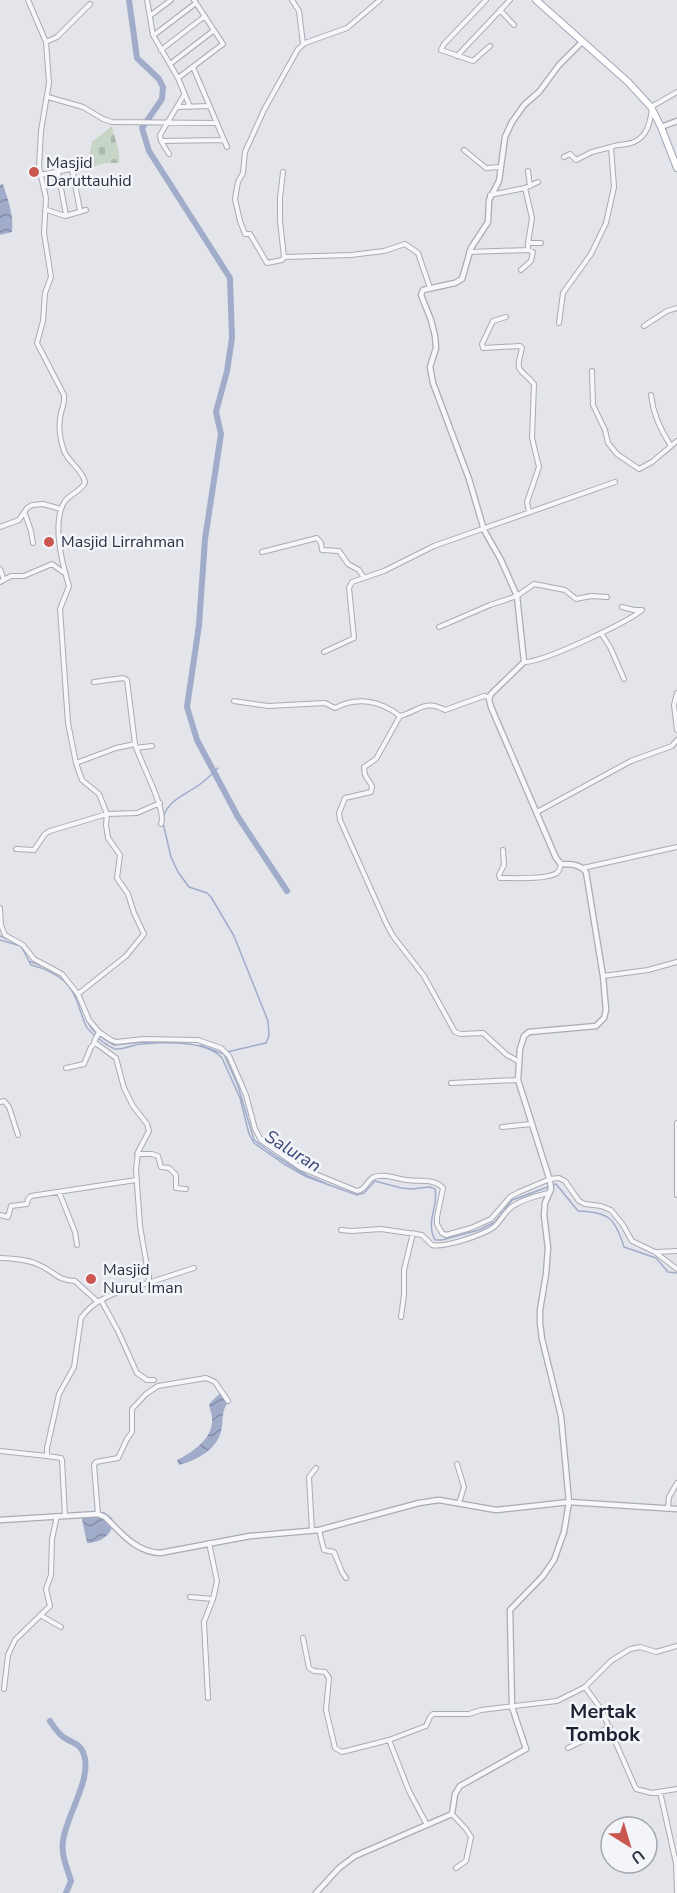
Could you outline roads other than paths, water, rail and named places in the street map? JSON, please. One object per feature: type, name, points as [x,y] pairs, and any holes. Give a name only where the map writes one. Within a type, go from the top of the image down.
[{"type":"main road","points":[[536,0],[628,82],[652,108],[677,168]]},
{"type":"street","points":[[28,0],[46,42],[50,83],[42,131],[40,175],[46,198],[44,233],[51,276],[45,293],[43,321],[37,344],[64,395],[65,403],[60,415],[60,426],[65,453],[79,470],[85,482],[82,488],[66,499],[58,524],[64,573],[69,586],[60,609],[68,723],[82,780],[99,794],[107,814],[108,838],[120,855],[117,878],[128,894],[144,933],[126,956],[78,994]]},
{"type":"street","points":[[147,0],[153,35],[178,78],[190,107]]},
{"type":"street","points":[[151,15],[171,0]]},
{"type":"street","points":[[292,0],[299,11],[303,44]]},
{"type":"street","points":[[283,172],[279,221],[284,257],[282,261],[270,264],[265,262],[250,234],[245,234],[240,221],[235,196],[243,173],[245,152],[264,110],[297,50],[303,44],[347,28],[380,0]]},
{"type":"street","points":[[486,0],[442,46],[441,50],[473,61],[490,46]]},
{"type":"street","points":[[456,57],[510,0]]},
{"type":"street","points":[[153,35],[195,1],[223,44],[178,78]]},
{"type":"street","points":[[46,42],[57,37],[90,4]]},
{"type":"street","points":[[500,10],[514,25]]},
{"type":"street","points":[[161,50],[205,16]]},
{"type":"street","points":[[170,64],[213,31]]},
{"type":"street","points":[[524,662],[517,596],[501,560],[483,530],[469,479],[431,375],[431,362],[436,348],[435,336],[421,295],[423,290],[455,283],[462,279],[469,252],[487,225],[490,195],[499,181],[506,137],[518,113],[582,42]]},
{"type":"street","points":[[193,67],[227,147]]},
{"type":"street","points":[[564,157],[569,153],[576,160],[592,152],[621,143],[632,143],[650,125],[652,108],[677,92]]},
{"type":"street","points":[[169,154],[160,135],[185,95]]},
{"type":"street","points":[[48,97],[83,107],[108,121],[151,124],[217,123]]},
{"type":"street","points":[[178,107],[209,106]]},
{"type":"street","points":[[661,127],[677,121]]},
{"type":"street","points":[[161,141],[224,140]]},
{"type":"street","points":[[559,323],[563,293],[591,254],[606,223],[614,187],[610,147]]},
{"type":"street","points":[[464,150],[486,168],[502,166]]},
{"type":"street","points":[[40,175],[86,166]]},
{"type":"street","points":[[72,169],[80,210]]},
{"type":"street","points":[[528,171],[530,186]]},
{"type":"street","points":[[58,172],[66,215]]},
{"type":"street","points":[[490,195],[525,188],[538,182]]},
{"type":"street","points":[[525,188],[532,218],[528,250]]},
{"type":"street","points":[[46,210],[66,215],[86,210]]},
{"type":"street","points":[[528,243],[541,243]]},
{"type":"street","points":[[284,257],[351,255],[384,251],[405,244],[414,248],[418,253],[430,288]]},
{"type":"street","points":[[469,252],[528,250],[533,252],[531,259],[521,270]]},
{"type":"street","points":[[644,326],[667,311],[677,308]]},
{"type":"street","points":[[506,317],[494,321],[482,344],[483,348],[520,346],[522,348],[518,361],[520,370],[534,384],[532,438],[539,467],[527,502],[529,512]]},
{"type":"street","points":[[592,371],[593,408],[613,451],[639,469],[652,462],[677,441]]},
{"type":"street","points":[[651,395],[654,412],[671,446]]},
{"type":"street","points":[[324,652],[354,638],[350,585],[352,582],[384,572],[434,546],[615,482]]},
{"type":"street","points":[[0,527],[19,520],[27,508],[38,504],[61,509]]},
{"type":"street","points":[[25,513],[32,531],[33,543]]},
{"type":"street","points":[[262,552],[317,538],[322,550],[339,551],[348,564],[359,570],[364,578]]},
{"type":"street","points":[[0,569],[2,581],[10,576],[24,576],[52,564],[64,573]]},
{"type":"street","points":[[439,627],[490,604],[517,596],[534,585],[564,590],[579,600],[591,596],[607,597]]},
{"type":"street","points":[[490,697],[524,662],[544,659],[601,633],[642,610],[622,607]]},
{"type":"street","points":[[601,633],[624,679]]},
{"type":"street","points":[[94,682],[123,678],[127,680],[135,746],[160,803],[162,820],[160,824]]},
{"type":"street","points":[[677,693],[674,705],[677,730]]},
{"type":"street","points":[[490,697],[484,696],[445,710],[435,704],[428,705],[414,713],[400,716],[378,756],[363,768],[372,786],[371,792],[345,798],[339,813],[340,820],[386,923],[393,936],[424,976],[454,1032],[483,1033],[507,1055],[518,1061]]},
{"type":"street","points":[[490,697],[497,724],[556,858],[561,864],[583,868],[677,847]]},
{"type":"street","points":[[234,701],[268,706],[325,703],[335,708],[349,702],[367,701],[389,707],[400,716]]},
{"type":"street","points":[[537,812],[631,761],[672,746],[677,740]]},
{"type":"street","points":[[76,762],[116,748],[152,746]]},
{"type":"street","points":[[16,849],[34,850],[45,834],[50,831],[107,814],[137,813],[160,803]]},
{"type":"street","points":[[503,850],[505,861],[499,875],[500,878],[533,878],[555,874],[561,864]]},
{"type":"street","points":[[456,1868],[466,1861],[471,1837],[452,1814],[455,1794],[460,1786],[526,1749],[512,1707],[510,1610],[549,1569],[563,1539],[569,1502],[561,1416],[540,1323],[547,1259],[544,1215],[550,1180],[518,1080],[518,1061],[522,1041],[529,1032],[578,1028],[599,1023],[604,1017],[606,1010],[603,976],[588,878],[583,868]]},
{"type":"street","points":[[0,908],[4,935],[23,945],[34,959],[62,974],[78,994],[88,1020],[99,1033],[116,1042],[144,1039],[198,1040],[220,1048],[229,1056],[246,1095],[255,1129],[261,1140],[301,1168],[357,1191],[364,1189],[372,1178],[384,1175],[439,1184],[443,1188],[437,1224],[439,1231],[446,1235],[491,1219],[510,1197],[560,1178],[582,1203],[611,1210],[632,1241],[655,1252],[677,1269]]},
{"type":"street","points":[[603,976],[648,970],[677,962]]},
{"type":"street","points":[[66,1068],[84,1064],[99,1033]]},
{"type":"street","points":[[95,1042],[116,1058],[124,1088],[149,1131],[137,1154],[136,1180],[148,1283]]},
{"type":"street","points":[[450,1083],[518,1080]]},
{"type":"street","points":[[0,1101],[4,1101],[9,1107],[18,1135]]},
{"type":"street","points":[[677,1123],[677,1195]]},
{"type":"street","points":[[502,1127],[531,1124]]},
{"type":"street","points":[[137,1154],[158,1156],[161,1167],[169,1168],[176,1175],[176,1188],[186,1189]]},
{"type":"street","points":[[0,1215],[8,1217],[11,1206],[27,1204],[31,1196],[136,1180]]},
{"type":"street","points":[[342,1230],[352,1232],[381,1229],[413,1233],[422,1235],[432,1245],[441,1246],[488,1230],[498,1223],[512,1206],[549,1191]]},
{"type":"street","points":[[59,1192],[75,1232],[77,1245]]},
{"type":"street","points":[[401,1317],[404,1270],[413,1233]]},
{"type":"street","points":[[655,1252],[677,1251]]},
{"type":"street","points":[[0,1258],[34,1262],[48,1269],[63,1281],[75,1281],[100,1301],[118,1331],[137,1373],[147,1380],[154,1380]]},
{"type":"street","points":[[47,1456],[59,1394],[74,1367],[81,1318],[100,1301],[116,1292],[194,1268]]},
{"type":"street","points":[[98,1514],[94,1465],[96,1462],[118,1458],[132,1432],[132,1409],[146,1394],[158,1386],[206,1378],[215,1383],[228,1401]]},
{"type":"street","points":[[0,1451],[61,1458],[65,1516]]},
{"type":"street","points":[[457,1464],[464,1487],[459,1503]]},
{"type":"street","points":[[313,1532],[309,1478],[316,1468]]},
{"type":"street","points":[[668,1507],[669,1497],[677,1483]]},
{"type":"street","points":[[0,1521],[98,1514],[105,1516],[128,1539],[147,1552],[167,1552],[250,1536],[313,1532],[419,1503],[439,1500],[496,1510],[569,1502],[677,1509]]},
{"type":"street","points":[[4,1689],[8,1655],[18,1636],[50,1606],[46,1589],[51,1575],[52,1539],[57,1516]]},
{"type":"street","points":[[319,1530],[324,1550],[334,1552],[346,1578]]},
{"type":"street","points":[[208,1698],[204,1622],[217,1581],[209,1543]]},
{"type":"street","points":[[189,1597],[213,1599]]},
{"type":"street","points":[[40,1615],[61,1627]]},
{"type":"street","points":[[303,1638],[309,1668],[325,1672],[329,1678],[326,1710],[337,1750],[342,1752],[389,1740],[426,1726],[433,1714],[469,1714],[481,1710],[557,1701],[585,1687],[610,1661],[630,1649],[640,1647],[656,1652],[677,1646]]},
{"type":"street","points":[[585,1687],[610,1727],[636,1789],[647,1793],[677,1789]]},
{"type":"street","points":[[568,1748],[610,1727]]},
{"type":"street","points":[[389,1740],[409,1791],[427,1826]]},
{"type":"street","points":[[660,1792],[676,1856],[676,1893]]},
{"type":"street","points":[[316,1893],[335,1871],[354,1856],[452,1814]]},
{"type":"water","points":[[3,184],[10,208],[12,232],[0,235],[0,185]]},
{"type":"water","points":[[220,1393],[227,1404],[217,1441],[207,1452],[179,1465],[177,1460],[194,1450],[208,1435],[212,1421],[209,1404]]},
{"type":"water","points":[[83,1512],[104,1512],[112,1518],[110,1533],[102,1539],[87,1543],[82,1519]]},
{"type":"waterway","points":[[129,0],[137,58],[159,79],[163,87],[162,99],[142,128],[149,151],[230,278],[232,338],[227,371],[216,412],[221,434],[205,539],[199,625],[187,707],[197,740],[238,817],[287,891]]},
{"type":"waterway","points":[[163,818],[173,802],[202,783],[218,768]]},
{"type":"waterway","points":[[163,823],[171,857],[178,872],[189,887],[207,893],[211,897],[234,936],[268,1021],[269,1036],[266,1043],[227,1052]]},
{"type":"waterway","name":"Saluran","points":[[0,936],[14,942]]},
{"type":"waterway","name":"Saluran","points":[[0,940],[21,946],[31,965],[48,971],[64,981],[75,996],[88,1028],[112,1048],[173,1043],[196,1045],[215,1052],[222,1058],[240,1098],[249,1134],[254,1143],[284,1164],[307,1177],[357,1195],[364,1193],[375,1181],[401,1188],[430,1187],[435,1189],[431,1227],[435,1240],[479,1230],[495,1222],[512,1200],[556,1184],[578,1211],[597,1213],[609,1218],[614,1223],[624,1247],[656,1258],[668,1272],[677,1273]]},
{"type":"waterway","name":"Saluran","points":[[29,961],[47,968]]},
{"type":"waterway","name":"Saluran","points":[[87,1019],[94,1032],[114,1045],[157,1043]]},
{"type":"waterway","name":"Saluran","points":[[200,1045],[224,1054],[238,1086],[254,1140],[308,1176],[325,1183]]},
{"type":"waterway","points":[[50,1721],[61,1735],[79,1747],[83,1752],[85,1762],[82,1784],[63,1841],[64,1857],[71,1881],[66,1893]]},
{"type":"place","name":"Masjid Daruttauhid","points":[[34,172]]},
{"type":"place","name":"Masjid Lirrahman","points":[[49,542]]},
{"type":"place","name":"Masjid Nurul Iman","points":[[91,1279]]},
{"type":"district","name":"Mertak Tombok","points":[[603,1722]]}]
